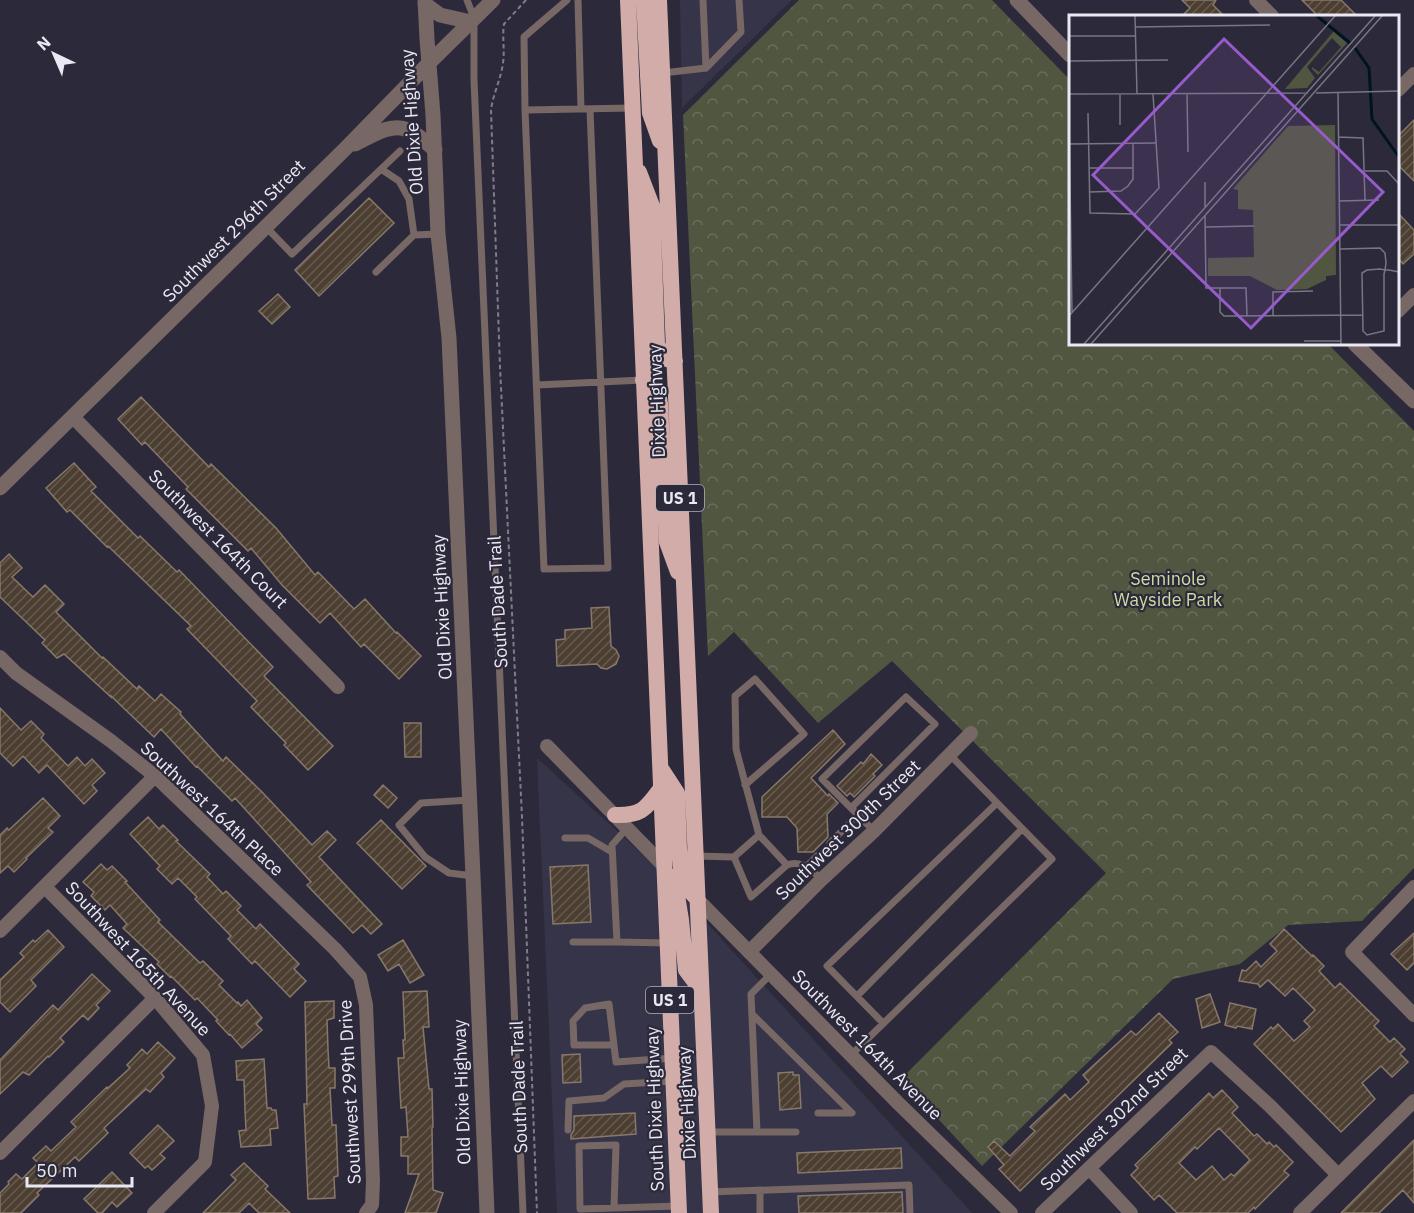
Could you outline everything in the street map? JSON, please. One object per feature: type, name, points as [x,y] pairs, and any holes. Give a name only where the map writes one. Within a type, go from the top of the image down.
[{"type":"highway","name":"Dixie Highway","points":[[628,0],[661,769]]},
{"type":"highway","points":[[644,0],[650,113],[666,158]]},
{"type":"highway","name":"Dixie Highway","points":[[659,0],[696,856]]},
{"type":"highway","points":[[634,160],[652,206],[657,344],[666,360],[675,360]]},
{"type":"highway","points":[[643,380],[653,384],[659,392],[667,542],[684,589]]},
{"type":"highway","points":[[661,769],[677,793],[682,877],[698,900]]},
{"type":"highway","name":"US 1","points":[[661,769],[662,787]]},
{"type":"highway","points":[[615,816],[636,814],[644,810],[662,787]]},
{"type":"highway","name":"South Dixie Highway","points":[[662,787],[679,1209]]},
{"type":"highway","name":"US 1","points":[[696,856],[701,990]]},
{"type":"highway","points":[[664,866],[676,889],[686,970],[701,990]]},
{"type":"highway","name":"Dixie Highway","points":[[701,990],[711,1213]]},
{"type":"street","name":"Southwest 296th Street","points":[[0,488],[493,0]]},
{"type":"street","points":[[1017,0],[1069,53]]},
{"type":"street","points":[[1256,0],[1271,15]]},
{"type":"street","points":[[425,2],[440,15],[472,20]]},
{"type":"street","name":"Old Dixie Highway","points":[[425,2],[438,234],[449,338],[487,1213]]},
{"type":"street","points":[[1399,89],[1414,74]]},
{"type":"street","points":[[346,148],[389,129],[400,128],[409,130],[435,150]]},
{"type":"street","points":[[1399,310],[1414,295]]},
{"type":"street","points":[[1360,345],[1414,401]]},
{"type":"street","name":"Southwest 164th Court","points":[[73,417],[338,687]]},
{"type":"street","name":"Southwest 164th Place","points":[[0,657],[16,674],[111,741],[154,776],[335,949],[360,977]]},
{"type":"street","name":"Southwest 300th Street","points":[[749,952],[971,733]]},
{"type":"street","points":[[548,746],[664,866]]},
{"type":"street","points":[[0,931],[154,776]]},
{"type":"street","name":"Southwest 165th Avenue","points":[[45,887],[155,998],[203,1055],[212,1106],[205,1162],[154,1213]]},
{"type":"street","points":[[1414,887],[1352,952],[1414,1015]]},
{"type":"street","name":"Southwest 164th Avenue","points":[[698,900],[1011,1213]]},
{"type":"street","name":"Southwest 299th Drive","points":[[360,977],[366,1005],[373,1181],[369,1209]]},
{"type":"street","points":[[0,1153],[155,998]]},
{"type":"street","name":"Southwest 302nd Street","points":[[1042,1213],[1211,1052],[1270,1106],[1338,1175]]},
{"type":"street","points":[[1300,1213],[1414,1101]]},
{"type":"street","points":[[1089,1168],[1131,1213]]},
{"type":"lane","points":[[467,0],[472,20],[524,1213]]},
{"type":"lane","points":[[472,20],[479,0]]},
{"type":"lane","points":[[567,0],[524,37],[544,569],[608,568],[590,109]]},
{"type":"lane","points":[[578,0],[580,109]]},
{"type":"lane","points":[[703,0],[706,68]]},
{"type":"lane","points":[[662,73],[706,68],[741,32],[739,0]]},
{"type":"lane","points":[[525,110],[632,108]]},
{"type":"lane","points":[[266,227],[292,254],[400,151]]},
{"type":"lane","points":[[381,169],[399,181],[410,199],[414,235]]},
{"type":"lane","points":[[376,272],[414,235],[438,234]]},
{"type":"lane","points":[[537,385],[643,380]]},
{"type":"lane","points":[[745,785],[804,734],[755,679],[735,696],[736,749],[745,785],[759,835],[787,865]]},
{"type":"lane","points":[[851,808],[936,724],[906,697],[822,779],[851,808],[858,815],[874,831]]},
{"type":"lane","points":[[851,1055],[1052,859],[950,755]]},
{"type":"lane","points":[[470,800],[421,803],[399,825],[425,857],[449,873],[473,876]]},
{"type":"lane","points":[[883,1023],[827,966],[997,803]]},
{"type":"lane","points":[[830,843],[858,815]]},
{"type":"lane","points":[[616,942],[612,845],[627,828]]},
{"type":"lane","points":[[856,996],[1023,829]]},
{"type":"lane","points":[[696,856],[734,857],[759,835]]},
{"type":"lane","points":[[566,838],[588,838],[612,852]]},
{"type":"lane","points":[[806,867],[817,856]]},
{"type":"lane","points":[[734,857],[751,897],[787,865],[794,862],[806,867],[822,879]]},
{"type":"lane","points":[[573,942],[668,943]]},
{"type":"lane","points":[[757,1132],[751,994],[771,974]]},
{"type":"lane","points":[[614,1045],[574,1045],[573,1021],[585,1008],[609,1004],[614,1045],[616,1062],[673,1058]]},
{"type":"lane","points":[[752,1014],[852,1113],[818,1113]]},
{"type":"lane","points":[[568,1130],[569,1101],[604,1098],[624,1084],[674,1081]]},
{"type":"lane","points":[[708,1132],[796,1132]]},
{"type":"lane","points":[[614,1208],[616,1145],[579,1146],[580,1211],[614,1208],[679,1209]]},
{"type":"lane","points":[[710,1192],[909,1185],[910,1213]]},
{"type":"lane","points":[[760,1190],[760,1213]]},
{"type":"path","name":"South Dade Trail","points":[[526,0],[504,24],[503,63],[491,110],[537,1213]]},
{"type":"shaded area","points":[[680,0],[792,0],[682,108]]},
{"type":"shaded area","points":[[537,758],[653,864],[972,1213],[557,1213]]},
{"type":"green space","name":"Seminole Wayside Park","points":[[799,0],[992,0],[1069,79],[1069,345],[1329,345],[1414,431],[1414,868],[1362,921],[1288,925],[1240,964],[1173,979],[982,1166],[901,1079],[1106,873],[892,661],[818,723],[734,632],[708,656],[683,115]]},
{"type":"building","points":[[1182,0],[1216,0],[1213,5],[1223,15],[1183,15],[1190,8]]},
{"type":"building","points":[[1302,0],[1341,0],[1356,15],[1317,15]]},
{"type":"building","points":[[1414,120],[1414,181],[1399,166],[1399,135]]},
{"type":"building","points":[[369,198],[394,223],[319,296],[295,270]]},
{"type":"building","points":[[1399,214],[1414,230],[1414,254],[1403,264],[1399,259]]},
{"type":"building","points":[[278,294],[290,307],[272,324],[259,311]]},
{"type":"building","points":[[141,397],[209,467],[211,464],[276,528],[315,575],[318,572],[354,609],[365,599],[421,656],[399,679],[364,644],[361,647],[330,613],[320,623],[282,585],[251,548],[248,551],[186,489],[188,487],[145,442],[142,445],[118,419]]},
{"type":"building","points":[[74,463],[96,487],[91,491],[138,538],[140,536],[177,572],[179,570],[273,667],[264,676],[333,746],[308,770],[284,745],[286,743],[251,707],[257,701],[187,629],[191,626],[70,510],[67,512],[46,488]]},
{"type":"building","points":[[9,554],[22,568],[12,577],[33,597],[45,585],[64,604],[56,612],[102,658],[137,689],[139,686],[155,701],[161,694],[181,712],[180,714],[223,761],[226,757],[312,845],[327,831],[336,840],[319,857],[382,924],[371,934],[362,925],[353,933],[307,885],[311,882],[235,798],[232,801],[161,729],[154,737],[64,654],[57,658],[42,643],[45,640],[0,597],[0,563]]},
{"type":"building","points":[[609,607],[611,646],[619,656],[616,664],[607,669],[597,664],[557,666],[556,640],[565,639],[565,630],[592,628],[591,608]]},
{"type":"building","points":[[0,708],[21,730],[31,721],[44,734],[41,738],[68,766],[77,757],[85,766],[92,759],[105,773],[92,785],[97,791],[84,804],[47,765],[39,773],[23,756],[13,766],[0,753]]},
{"type":"building","points":[[404,723],[421,723],[421,757],[405,757]]},
{"type":"building","points":[[833,730],[845,744],[811,778],[838,803],[827,814],[828,837],[813,852],[798,852],[797,828],[787,817],[762,817],[762,797]]},
{"type":"building","points":[[871,754],[882,765],[873,774],[875,776],[854,797],[850,793],[847,796],[837,786]]},
{"type":"building","points":[[383,785],[397,798],[388,808],[374,795]]},
{"type":"building","points":[[43,798],[60,816],[48,828],[53,832],[14,872],[8,866],[0,873],[0,835],[7,828],[9,830]]},
{"type":"building","points":[[148,817],[159,829],[163,825],[178,840],[176,841],[210,874],[207,877],[223,894],[226,891],[241,906],[237,910],[256,929],[260,924],[299,964],[294,969],[306,981],[290,997],[255,961],[252,964],[228,939],[231,936],[178,878],[172,884],[157,869],[160,866],[130,834]]},
{"type":"building","points":[[381,820],[426,866],[402,889],[357,843]]},
{"type":"building","points":[[101,864],[107,870],[112,866],[127,881],[125,882],[160,920],[158,922],[200,963],[203,961],[223,981],[219,985],[237,1003],[241,1006],[247,1000],[262,1018],[256,1024],[262,1030],[242,1048],[197,998],[195,1000],[170,977],[157,964],[159,962],[123,928],[127,924],[110,905],[105,910],[91,896],[94,892],[83,882]]},
{"type":"building","points":[[588,865],[591,922],[553,924],[550,867]]},
{"type":"building","points":[[1284,929],[1324,966],[1319,971],[1335,988],[1340,983],[1379,1021],[1374,1026],[1390,1042],[1394,1038],[1405,1049],[1400,1054],[1408,1062],[1392,1077],[1381,1066],[1362,1083],[1375,1099],[1341,1132],[1254,1044],[1271,1027],[1273,1029],[1278,1024],[1294,1041],[1310,1027],[1304,1021],[1315,1010],[1293,988],[1285,996],[1268,980],[1260,987],[1258,984],[1239,981],[1242,970],[1246,971],[1256,961],[1261,967],[1277,951],[1270,944]]},
{"type":"building","points":[[48,930],[64,947],[31,980],[36,986],[10,1012],[0,1002],[0,980],[24,957],[20,953]]},
{"type":"building","points":[[1414,933],[1414,963],[1407,970],[1391,954]]},
{"type":"building","points":[[403,940],[424,975],[410,983],[399,964],[388,971],[378,955]]},
{"type":"building","points":[[92,974],[110,991],[96,1005],[99,1008],[88,1020],[83,1015],[60,1038],[64,1042],[49,1057],[29,1075],[23,1072],[0,1094],[0,1060],[53,1005],[58,1010]]},
{"type":"building","points":[[427,991],[429,1027],[423,1027],[429,1089],[432,1089],[433,1190],[443,1193],[436,1213],[405,1213],[419,1174],[408,1174],[408,1156],[401,1156],[401,1137],[408,1137],[406,1107],[401,1108],[398,1058],[404,1058],[403,992]]},
{"type":"building","points":[[1210,994],[1220,1022],[1202,1028],[1196,999]]},
{"type":"building","points":[[334,1001],[334,1018],[327,1020],[329,1068],[335,1068],[335,1088],[330,1088],[332,1125],[336,1125],[338,1176],[334,1177],[335,1198],[308,1199],[304,1104],[307,1104],[305,1002]]},
{"type":"building","points":[[1230,1003],[1256,1009],[1252,1029],[1225,1025]]},
{"type":"building","points":[[1159,1013],[1178,1032],[1169,1040],[1172,1043],[1020,1191],[999,1169],[1004,1165],[988,1147],[994,1141],[1010,1156],[1035,1131],[1030,1127],[1065,1094],[1070,1100],[1089,1082],[1083,1075],[1131,1031],[1136,1035]]},
{"type":"building","points":[[158,1042],[175,1058],[161,1073],[164,1077],[150,1092],[146,1089],[104,1128],[108,1133],[79,1161],[75,1157],[37,1193],[39,1195],[21,1213],[0,1213],[0,1193],[9,1184],[8,1182],[16,1174],[22,1179],[38,1163],[33,1158],[46,1146],[51,1151],[76,1127],[71,1122],[130,1068],[127,1065],[142,1049],[147,1054]]},
{"type":"building","points":[[580,1054],[581,1082],[563,1083],[562,1055]]},
{"type":"building","points":[[264,1059],[267,1108],[276,1110],[278,1128],[270,1129],[271,1145],[241,1147],[239,1131],[246,1130],[244,1080],[237,1080],[236,1061]]},
{"type":"building","points":[[793,1072],[793,1075],[799,1075],[801,1108],[780,1110],[778,1073]]},
{"type":"building","points":[[1222,1090],[1238,1107],[1232,1113],[1254,1136],[1257,1134],[1267,1144],[1269,1142],[1274,1147],[1276,1145],[1293,1162],[1284,1171],[1289,1175],[1255,1209],[1254,1207],[1248,1213],[1177,1213],[1159,1195],[1154,1200],[1131,1175],[1138,1168],[1135,1165],[1209,1093],[1213,1098]],"holes":[[[1219,1128],[1250,1160],[1234,1176],[1231,1174],[1224,1180],[1212,1166],[1196,1180],[1179,1163]]]},
{"type":"building","points":[[635,1113],[636,1134],[571,1139],[574,1130],[574,1116]]},
{"type":"building","points":[[158,1125],[174,1141],[160,1154],[165,1158],[152,1170],[148,1166],[145,1168],[130,1153]]},
{"type":"building","points":[[1414,1140],[1414,1203],[1403,1190],[1379,1213],[1341,1213]]},
{"type":"building","points":[[901,1148],[902,1168],[798,1173],[797,1153]]},
{"type":"building","points":[[244,1163],[268,1186],[265,1189],[290,1213],[259,1213],[249,1203],[239,1213],[203,1213],[236,1180],[231,1175]]},
{"type":"building","points":[[112,1172],[132,1193],[117,1207],[112,1202],[102,1213],[98,1213],[84,1199]]},
{"type":"building","points":[[902,1192],[903,1213],[799,1213],[798,1196]]}]
